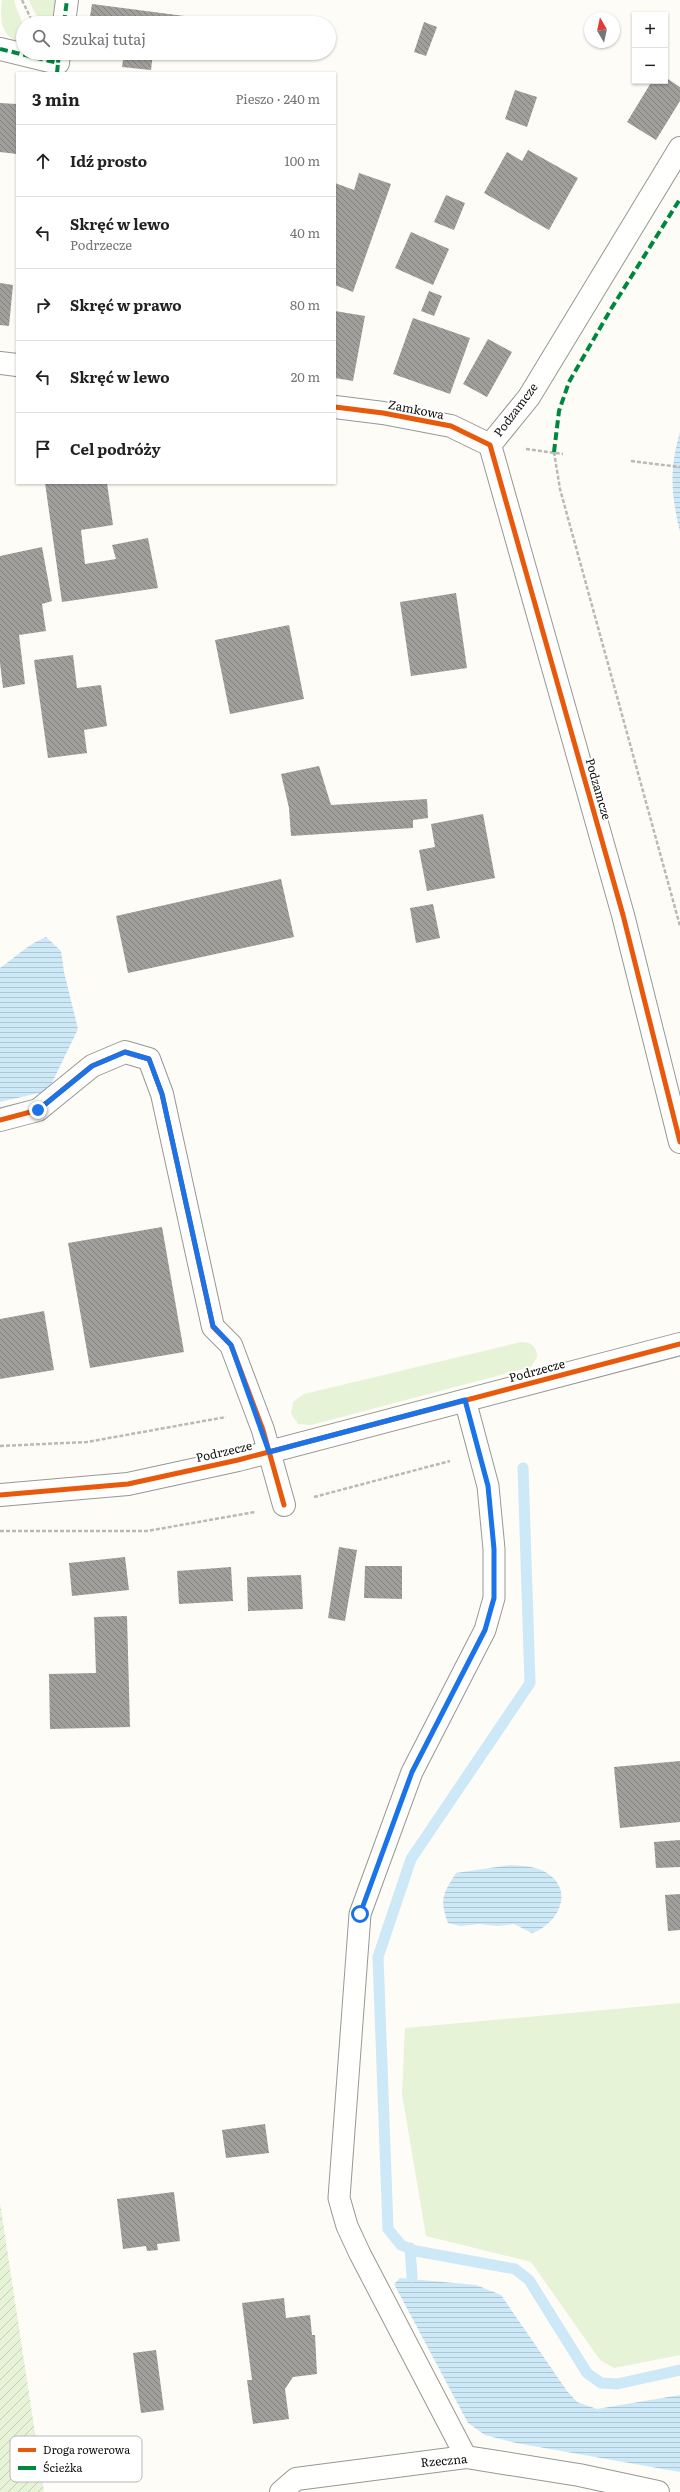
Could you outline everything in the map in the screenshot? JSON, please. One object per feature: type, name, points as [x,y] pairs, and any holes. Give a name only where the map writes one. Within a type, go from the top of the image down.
[{"type":"street","points":[[65,16],[67,0]]},
{"type":"street","points":[[0,49],[16,53]]},
{"type":"street","points":[[46,60],[58,63]]},
{"type":"street","name":"Podzamcze","points":[[680,148],[529,397],[490,445],[623,915],[680,1142]]},
{"type":"street","points":[[0,363],[16,365]]},
{"type":"street","name":"Zamkowa","points":[[336,407],[383,413],[451,426],[490,445]]},
{"type":"street","points":[[0,1120],[38,1110],[92,1066],[125,1052],[149,1059],[162,1094],[213,1326],[231,1345],[256,1411],[284,1505]]},
{"type":"street","name":"Podrzecze","points":[[0,1495],[128,1484],[269,1452],[680,1344]]},
{"type":"street","name":"Rzeczna","points":[[281,2492],[296,2479],[466,2456],[579,2475],[658,2492]]},
{"type":"lane","points":[[465,1400],[488,1486],[493,1533],[494,1598],[485,1630],[412,1772],[360,1914],[339,2198],[347,2226],[360,2254],[466,2456]]},
{"type":"path","points":[[22,0],[30,16]]},
{"type":"path","points":[[554,452],[560,489],[680,926]]},
{"type":"path","points":[[631,461],[680,467]]},
{"type":"path","points":[[0,1446],[87,1442],[256,1411]]},
{"type":"path","points":[[0,1531],[147,1531],[240,1516],[480,1453]]},
{"type":"green space","points":[[2,0],[14,0],[20,16],[16,16],[16,42],[4,30],[1,14]]},
{"type":"green space","points":[[29,0],[55,0],[53,16],[37,16]]},
{"type":"green space","points":[[521,1342],[528,1343],[535,1347],[537,1357],[531,1367],[311,1425],[298,1424],[291,1414],[293,1402],[304,1394]]},
{"type":"green space","points":[[680,2003],[680,2355],[614,2368],[600,2360],[531,2262],[426,2236],[402,2094],[405,2028]]},
{"type":"green space","points":[[0,2203],[35,2436],[10,2436],[10,2482],[42,2482],[44,2492],[0,2492]]},
{"type":"water","points":[[680,432],[680,532],[672,482],[674,458]]},
{"type":"water","points":[[46,937],[61,951],[64,972],[78,1029],[48,1091],[0,1102],[0,968],[28,947]]},
{"type":"water","points":[[510,1865],[532,1867],[542,1870],[551,1876],[558,1884],[561,1892],[559,1909],[548,1924],[532,1933],[514,1924],[498,1926],[479,1924],[461,1926],[448,1923],[443,1902],[445,1892],[456,1873]]},
{"type":"water","points":[[400,2278],[476,2285],[501,2295],[567,2391],[577,2402],[597,2409],[680,2395],[680,2472],[516,2443],[485,2435],[468,2423],[394,2284]]},
{"type":"building","points":[[92,4],[184,16],[90,16]]},
{"type":"building","points":[[424,22],[437,27],[426,56],[414,52]]},
{"type":"building","points":[[123,60],[152,60],[151,70],[122,67]]},
{"type":"building","points":[[668,79],[680,87],[680,101],[656,140],[627,122],[650,84],[668,84]]},
{"type":"building","points":[[515,90],[537,97],[527,127],[505,119]]},
{"type":"building","points":[[0,103],[16,104],[16,154],[0,152]]},
{"type":"building","points":[[528,150],[578,178],[549,230],[484,193],[507,152],[522,161]]},
{"type":"building","points":[[359,173],[391,184],[353,292],[336,285],[336,183],[354,190]]},
{"type":"building","points":[[446,195],[465,203],[454,230],[434,222]]},
{"type":"building","points":[[411,232],[449,249],[433,285],[395,268]]},
{"type":"building","points":[[0,283],[13,285],[9,326],[0,325]]},
{"type":"building","points":[[429,291],[442,296],[434,316],[421,311]]},
{"type":"building","points":[[336,311],[365,316],[353,381],[336,378]]},
{"type":"building","points":[[413,318],[470,338],[450,394],[393,374]]},
{"type":"building","points":[[488,339],[512,352],[487,397],[463,384]]},
{"type":"building","points":[[45,484],[107,484],[113,525],[81,530],[85,564],[116,559],[112,545],[148,538],[158,588],[62,602]]},
{"type":"building","points":[[42,547],[52,601],[42,604],[46,631],[19,635],[25,684],[3,688],[0,663],[0,556]]},
{"type":"building","points":[[456,593],[467,668],[411,676],[400,602]]},
{"type":"building","points":[[289,625],[304,699],[230,714],[215,640]]},
{"type":"building","points":[[73,655],[77,688],[101,685],[107,726],[84,730],[87,753],[48,758],[34,660]]},
{"type":"building","points":[[319,766],[331,805],[427,799],[428,818],[413,820],[413,828],[291,836],[289,808],[281,774]]},
{"type":"building","points":[[483,814],[495,878],[427,891],[419,850],[435,847],[431,824]]},
{"type":"building","points":[[281,879],[294,937],[128,973],[116,916]]},
{"type":"building","points":[[433,904],[440,938],[416,943],[410,908]]},
{"type":"building","points":[[162,1227],[184,1352],[90,1368],[68,1243]]},
{"type":"building","points":[[44,1311],[54,1370],[0,1379],[0,1319]]},
{"type":"building","points":[[339,1547],[357,1550],[345,1621],[328,1618]]},
{"type":"building","points":[[125,1557],[129,1590],[72,1596],[69,1563]]},
{"type":"building","points":[[365,1566],[402,1566],[402,1599],[364,1598]]},
{"type":"building","points":[[231,1567],[233,1601],[179,1604],[177,1571]]},
{"type":"building","points":[[301,1575],[303,1609],[248,1611],[247,1577]]},
{"type":"building","points":[[127,1616],[130,1727],[50,1729],[49,1674],[96,1673],[94,1617]]},
{"type":"building","points":[[680,1761],[680,1822],[620,1828],[614,1767]]},
{"type":"building","points":[[680,1840],[680,1867],[656,1868],[654,1842]]},
{"type":"building","points":[[680,1894],[680,1930],[668,1931],[665,1895]]},
{"type":"building","points":[[265,2124],[269,2153],[226,2158],[222,2130]]},
{"type":"building","points":[[174,2192],[180,2241],[157,2244],[158,2250],[147,2251],[146,2246],[123,2249],[117,2199]]},
{"type":"building","points":[[284,2298],[286,2318],[310,2315],[312,2335],[315,2335],[317,2374],[293,2377],[285,2389],[289,2419],[253,2424],[247,2380],[252,2380],[242,2303]]},
{"type":"building","points":[[156,2350],[164,2410],[141,2413],[133,2353]]},
{"type":"waterway","points":[[523,1468],[530,1683],[411,1859],[378,1957],[388,2229],[401,2245],[416,2251],[515,2269],[529,2280],[587,2373],[601,2383],[617,2384],[680,2370]]},
{"type":"waterway","points":[[410,2248],[412,2277]]},
{"type":"marked path","points":[[65,16],[67,0]]},
{"type":"marked path","points":[[0,49],[16,53]]},
{"type":"marked path","points":[[46,60],[58,63],[58,60]]},
{"type":"marked path","points":[[57,72],[58,63]]},
{"type":"marked path","points":[[554,452],[559,411],[569,382],[611,309],[680,199]]},
{"type":"cycle path","points":[[336,407],[383,413],[451,426],[490,445],[623,915],[680,1142]]},
{"type":"cycle path","points":[[0,1120],[38,1110],[92,1066],[125,1052],[149,1059],[162,1094],[213,1327],[231,1345],[263,1430],[284,1505]]},
{"type":"cycle path","points":[[0,1495],[128,1484],[238,1460],[680,1344]]},
{"type":"route","points":[[38,1110],[92,1066],[125,1052],[149,1059],[162,1094],[213,1326],[231,1345],[263,1430],[269,1452],[465,1400],[488,1486],[494,1549],[494,1598],[485,1630],[412,1772],[360,1914]]}]
